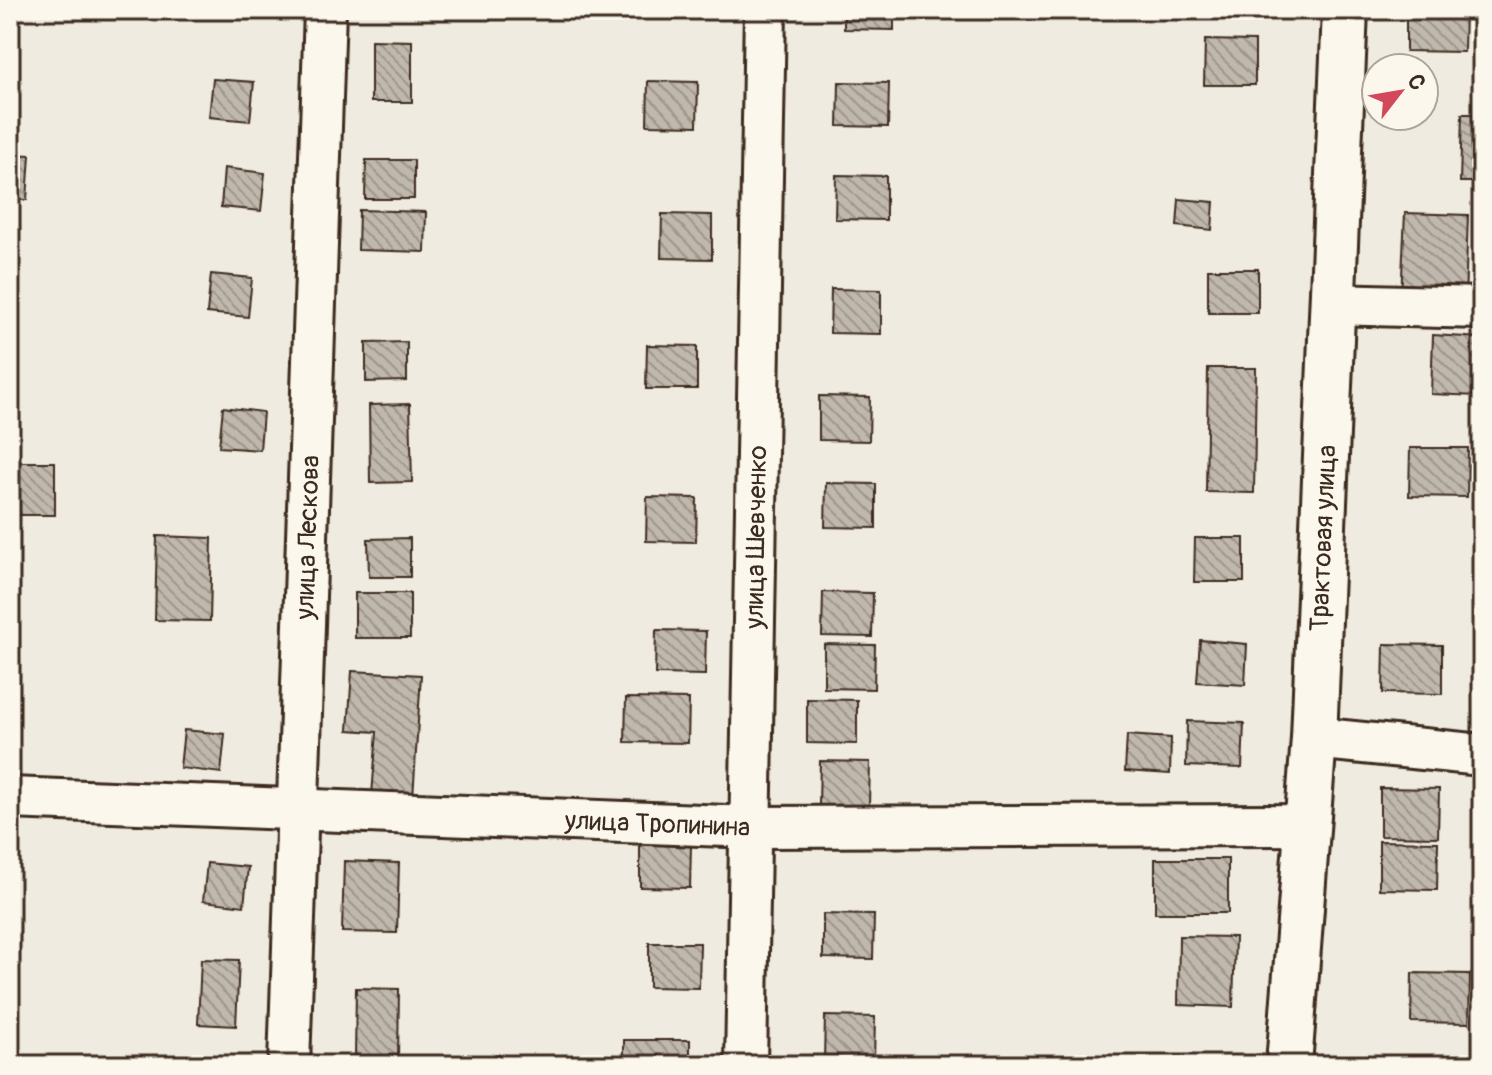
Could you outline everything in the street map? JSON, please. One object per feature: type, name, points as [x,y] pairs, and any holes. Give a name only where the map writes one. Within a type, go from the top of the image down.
[{"type":"street","name":"улица Лескова","points":[[289,1065],[325,10]]},
{"type":"street","name":"улица Шевченко","points":[[746,1065],[765,10]]},
{"type":"street","name":"Трактовая улица","points":[[1289,1065],[1314,738],[1345,10]]},
{"type":"street","points":[[1331,304],[1482,308]]},
{"type":"street","points":[[1314,738],[1482,755]]},
{"type":"street","name":"улица Тропинина","points":[[10,798],[752,827],[1306,825]]},
{"type":"building","points":[[844,10],[894,10],[894,30],[844,29]]},
{"type":"building","points":[[1406,10],[1465,10],[1464,52],[1406,51]]},
{"type":"building","points":[[371,40],[412,41],[412,102],[371,102]]},
{"type":"building","points":[[1205,40],[1255,41],[1255,85],[1204,85]]},
{"type":"building","points":[[213,79],[254,82],[250,121],[209,117]]},
{"type":"building","points":[[648,81],[698,82],[697,126],[647,125]]},
{"type":"building","points":[[839,82],[889,83],[888,127],[838,126]]},
{"type":"building","points":[[1462,114],[1482,114],[1482,182],[1460,182]]},
{"type":"building","points":[[10,154],[30,155],[27,200],[10,199]]},
{"type":"building","points":[[366,160],[414,160],[414,199],[365,199]]},
{"type":"building","points":[[224,168],[265,173],[261,211],[221,207]]},
{"type":"building","points":[[836,175],[886,176],[886,220],[835,219]]},
{"type":"building","points":[[1179,199],[1214,202],[1212,230],[1177,226]]},
{"type":"building","points":[[359,210],[426,212],[425,252],[358,250]]},
{"type":"building","points":[[1405,213],[1468,215],[1465,300],[1401,297]]},
{"type":"building","points":[[662,214],[712,215],[712,259],[661,258]]},
{"type":"building","points":[[1208,269],[1258,269],[1258,313],[1208,313]]},
{"type":"building","points":[[211,274],[252,278],[248,317],[207,313]]},
{"type":"building","points":[[831,289],[881,290],[881,334],[830,333]]},
{"type":"building","points":[[1433,335],[1481,338],[1479,396],[1431,394]]},
{"type":"building","points":[[407,342],[407,381],[366,382],[366,343]]},
{"type":"building","points":[[647,345],[697,346],[697,389],[646,389]]},
{"type":"building","points":[[1208,368],[1256,368],[1254,493],[1206,492]]},
{"type":"building","points":[[819,396],[870,397],[869,441],[819,440]]},
{"type":"building","points":[[410,404],[412,482],[370,483],[369,405]]},
{"type":"building","points":[[223,407],[263,412],[260,450],[219,447]]},
{"type":"building","points":[[1410,448],[1468,448],[1467,497],[1409,496]]},
{"type":"building","points":[[10,462],[55,462],[55,515],[10,515]]},
{"type":"building","points":[[826,483],[876,484],[876,528],[825,527]]},
{"type":"building","points":[[647,497],[697,498],[696,542],[646,541]]},
{"type":"building","points":[[157,536],[212,538],[210,621],[155,620]]},
{"type":"building","points":[[410,538],[410,577],[369,577],[368,539]]},
{"type":"building","points":[[1195,538],[1244,538],[1244,582],[1194,582]]},
{"type":"building","points":[[823,592],[873,593],[872,637],[822,636]]},
{"type":"building","points":[[355,593],[410,593],[410,638],[355,638]]},
{"type":"building","points":[[656,630],[706,631],[705,675],[655,674]]},
{"type":"building","points":[[1200,640],[1247,644],[1245,685],[1197,682]]},
{"type":"building","points":[[824,644],[875,645],[874,689],[824,688]]},
{"type":"building","points":[[1384,644],[1442,645],[1442,694],[1383,693]]},
{"type":"building","points":[[352,671],[421,675],[413,798],[372,795],[377,732],[348,730]]},
{"type":"building","points":[[626,698],[689,699],[688,743],[625,742]]},
{"type":"building","points":[[807,699],[857,700],[857,744],[807,743]]},
{"type":"building","points":[[1187,721],[1244,723],[1242,768],[1186,766]]},
{"type":"building","points":[[184,730],[225,734],[221,773],[180,768]]},
{"type":"building","points":[[1127,735],[1171,738],[1170,774],[1125,771]]},
{"type":"building","points":[[820,761],[870,762],[869,806],[819,805]]},
{"type":"building","points":[[1380,788],[1439,789],[1438,837],[1380,836]]},
{"type":"building","points":[[1379,841],[1438,842],[1437,890],[1379,889]]},
{"type":"building","points":[[640,843],[691,844],[690,888],[640,887]]},
{"type":"building","points":[[1155,859],[1228,859],[1228,913],[1155,913]]},
{"type":"building","points":[[344,861],[399,863],[397,933],[342,932]]},
{"type":"building","points":[[207,863],[248,867],[244,906],[203,901]]},
{"type":"building","points":[[823,914],[874,915],[873,959],[823,958]]},
{"type":"building","points":[[1179,936],[1235,937],[1233,1007],[1178,1005]]},
{"type":"building","points":[[649,943],[700,943],[699,988],[649,987]]},
{"type":"building","points":[[201,959],[239,960],[236,1026],[198,1024]]},
{"type":"building","points":[[1412,973],[1470,974],[1469,1023],[1411,1022]]},
{"type":"building","points":[[356,988],[399,989],[398,1059],[355,1058]]},
{"type":"building","points":[[825,1016],[875,1017],[874,1061],[824,1060]]},
{"type":"building","points":[[624,1040],[690,1040],[690,1065],[624,1065]]},
{"type":"building","points":[[1132,1060],[1182,1060],[1182,1065],[1132,1065]]}]
